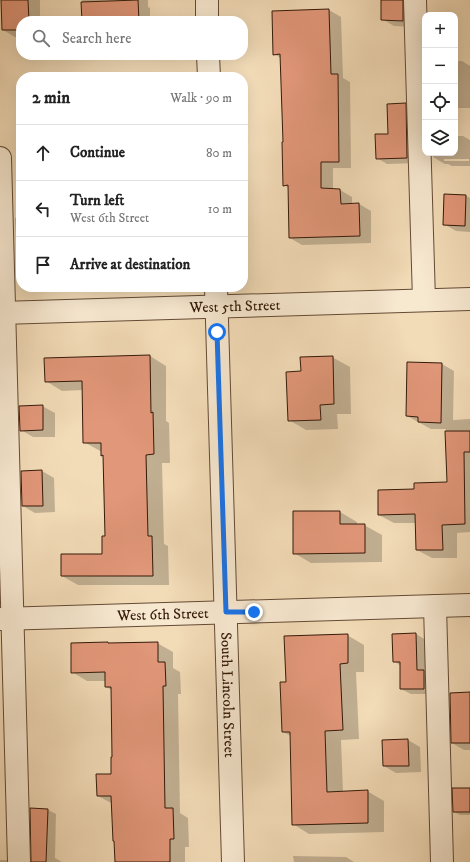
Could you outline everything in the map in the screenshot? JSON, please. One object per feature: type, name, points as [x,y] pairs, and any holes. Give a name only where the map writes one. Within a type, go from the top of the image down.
[{"type":"street","points":[[207,0],[207,16]]},
{"type":"street","points":[[415,0],[424,300]]},
{"type":"street","points":[[208,60],[209,72]]},
{"type":"street","points":[[0,158],[6,619],[19,862]]},
{"type":"street","name":"West 5th Street","points":[[2,313],[216,297],[424,300],[470,299]]},
{"type":"street","name":"South Lincoln Street","points":[[216,297],[233,862]]},
{"type":"street","name":"West 6th Street","points":[[6,619],[470,605]]},
{"type":"street","points":[[435,606],[442,862]]},
{"type":"building","points":[[1,0],[28,0],[29,16],[16,16],[16,30],[2,30]]},
{"type":"building","points":[[138,0],[139,16],[82,16],[81,2]]},
{"type":"building","points":[[381,0],[403,0],[403,21],[381,20]]},
{"type":"building","points":[[329,9],[331,74],[338,74],[339,162],[321,162],[321,188],[340,189],[341,204],[359,203],[360,236],[289,238],[288,185],[283,186],[280,54],[273,55],[272,11]]},
{"type":"building","points":[[406,103],[407,158],[376,159],[375,134],[388,134],[387,104]]},
{"type":"building","points":[[444,194],[466,195],[465,226],[443,225]]},
{"type":"building","points":[[150,355],[151,413],[153,412],[154,454],[146,455],[148,536],[152,536],[153,576],[61,576],[61,554],[102,554],[102,536],[105,536],[103,455],[101,456],[101,443],[83,443],[82,381],[45,382],[44,358]]},
{"type":"building","points":[[333,356],[334,404],[320,405],[321,420],[288,421],[286,372],[301,371],[300,357]]},
{"type":"building","points":[[407,362],[442,363],[441,423],[418,422],[418,417],[406,416]]},
{"type":"building","points":[[43,405],[43,430],[20,431],[19,406]]},
{"type":"building","points":[[445,431],[470,431],[470,452],[464,452],[465,524],[442,525],[443,550],[416,550],[415,514],[378,515],[378,490],[414,489],[414,483],[447,482]]},
{"type":"building","points":[[42,470],[43,506],[22,506],[21,471]]},
{"type":"building","points":[[293,511],[340,511],[340,524],[365,524],[365,553],[293,554]]},
{"type":"building","points":[[416,633],[417,670],[424,670],[424,689],[400,689],[400,662],[393,662],[392,634]]},
{"type":"building","points":[[348,634],[348,663],[340,664],[343,730],[325,731],[327,792],[368,790],[368,823],[292,825],[290,732],[282,732],[280,682],[286,682],[284,636]]},
{"type":"building","points":[[158,642],[158,662],[165,662],[166,686],[163,686],[165,808],[173,808],[174,839],[170,839],[170,862],[115,862],[111,796],[97,796],[96,774],[111,774],[111,687],[105,687],[105,672],[71,673],[71,643]]},
{"type":"building","points":[[470,692],[470,743],[451,743],[450,693]]},
{"type":"building","points":[[408,739],[409,766],[383,766],[382,740]]},
{"type":"building","points":[[452,788],[470,788],[470,812],[453,812]]},
{"type":"building","points":[[30,808],[48,809],[46,862],[31,862]]},
{"type":"route","points":[[217,332],[226,612],[254,612]]}]
